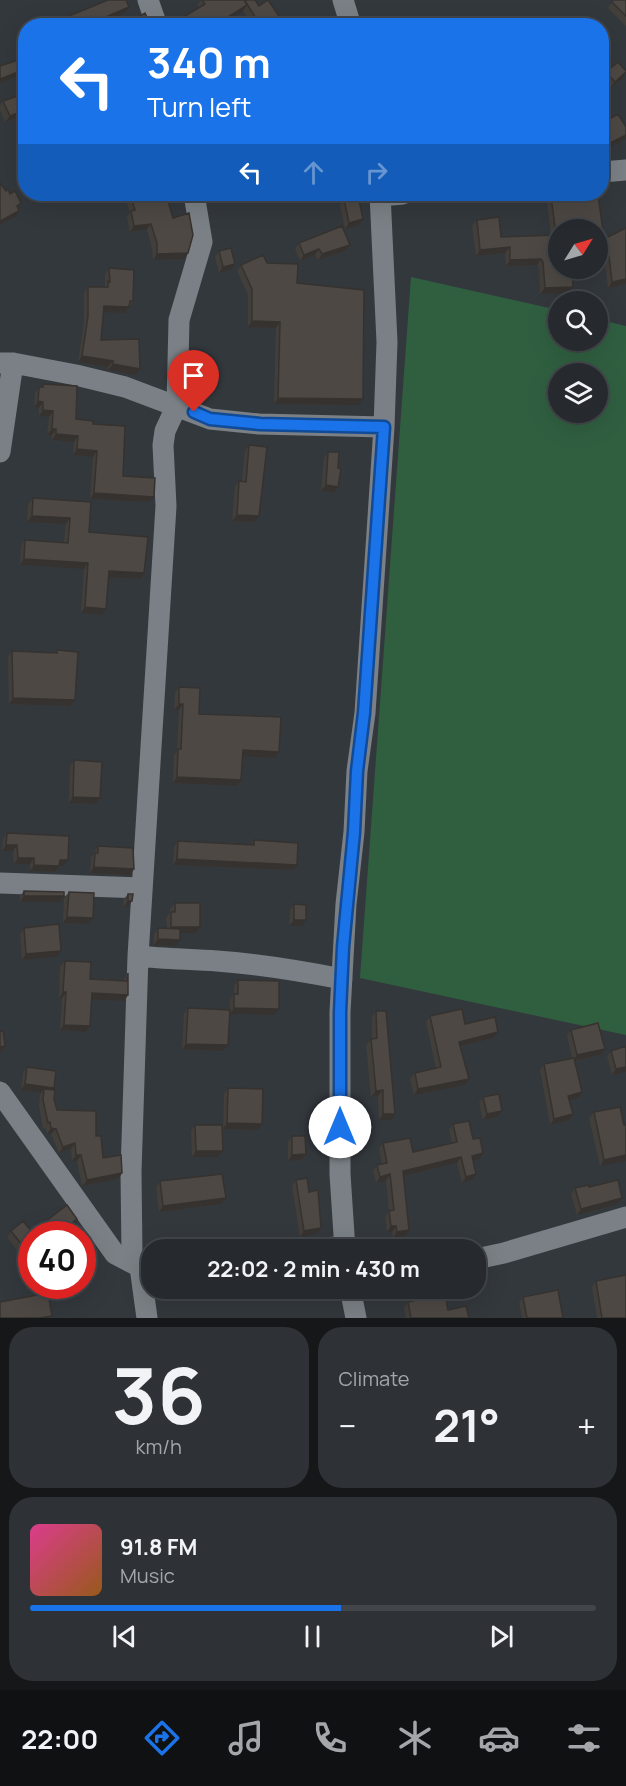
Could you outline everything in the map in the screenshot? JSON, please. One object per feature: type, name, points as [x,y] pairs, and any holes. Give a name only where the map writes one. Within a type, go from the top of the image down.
[{"type":"street","points":[[148,0],[154,18]]},
{"type":"street","points":[[343,0],[349,18]]},
{"type":"street","points":[[609,171],[626,170]]},
{"type":"street","points":[[141,1262],[132,1256],[131,1172],[138,956],[166,506],[163,445],[165,431],[177,405],[178,320],[202,242],[195,201]]},
{"type":"street","points":[[344,1239],[340,1174],[342,979],[357,771],[365,701],[384,427],[387,342],[380,201]]},
{"type":"street","points":[[0,449],[7,363],[116,385],[177,405],[210,419],[260,424],[384,427]]},
{"type":"street","points":[[0,883],[142,888]]},
{"type":"street","points":[[138,956],[226,962],[342,979]]},
{"type":"street","points":[[0,1092],[115,1254],[141,1264]]},
{"type":"street","points":[[486,1257],[626,1216]]},
{"type":"street","points":[[147,1299],[147,1318]]},
{"type":"street","points":[[352,1299],[356,1318]]},
{"type":"green space","points":[[411,277],[548,308],[548,351],[608,351],[608,322],[626,326],[626,1035],[360,978]]},
{"type":"building","points":[[108,0],[126,0],[129,7],[104,18],[64,18]]},
{"type":"building","points":[[202,0],[244,0],[247,5],[227,18],[186,18],[185,16],[205,4]]},
{"type":"building","points":[[255,0],[259,6],[268,0],[279,16],[256,18],[245,1]]},
{"type":"building","points":[[613,0],[626,0],[626,16],[612,2]]},
{"type":"building","points":[[18,60],[18,72],[0,79],[0,66]]},
{"type":"building","points":[[618,62],[626,72],[615,82],[609,75],[609,70]]},
{"type":"building","points":[[18,96],[18,113],[10,116],[3,101]]},
{"type":"building","points":[[618,114],[626,127],[626,135],[609,144],[609,119]]},
{"type":"building","points":[[0,183],[6,191],[8,189],[10,194],[15,191],[21,203],[17,206],[19,211],[0,221]]},
{"type":"building","points":[[132,201],[168,201],[173,218],[189,213],[193,235],[188,253],[157,254],[157,243],[151,224],[134,226],[131,211],[135,210]]},
{"type":"building","points":[[344,201],[359,201],[363,219],[349,223]]},
{"type":"building","points":[[552,201],[599,201],[601,219],[554,219]]},
{"type":"building","points":[[499,217],[501,237],[548,235],[548,279],[573,279],[573,287],[545,288],[541,259],[510,260],[510,247],[480,250],[477,220]]},
{"type":"building","points":[[342,226],[350,245],[322,254],[319,249],[304,255],[299,243]]},
{"type":"building","points":[[626,228],[626,279],[612,282],[608,237]]},
{"type":"building","points":[[231,248],[235,264],[223,267],[219,251]]},
{"type":"building","points":[[263,255],[267,263],[298,264],[297,283],[364,290],[363,399],[278,398],[280,322],[252,321],[252,289],[241,265]]},
{"type":"building","points":[[109,268],[134,270],[133,301],[130,301],[129,307],[104,306],[101,340],[139,339],[140,369],[113,364],[113,361],[82,356],[88,316],[88,287],[108,287]]},
{"type":"building","points":[[43,384],[77,386],[76,419],[93,421],[93,424],[125,426],[123,476],[155,478],[154,497],[94,493],[97,451],[77,449],[78,436],[56,434],[56,429],[52,429],[53,411],[43,410],[43,402],[38,401],[39,387],[43,387]]},
{"type":"building","points":[[249,445],[267,447],[259,516],[237,515],[239,481],[246,482]]},
{"type":"building","points":[[328,452],[339,452],[338,468],[341,469],[338,487],[326,485]]},
{"type":"building","points":[[33,498],[91,502],[89,532],[148,537],[144,573],[109,571],[106,609],[85,607],[88,563],[24,559],[25,540],[68,543],[70,518],[32,516]]},
{"type":"building","points":[[57,650],[78,652],[75,700],[13,698],[12,651],[57,653]]},
{"type":"building","points":[[179,687],[200,688],[199,714],[281,717],[279,752],[243,750],[241,780],[177,777],[183,704],[179,704]]},
{"type":"building","points":[[74,760],[102,762],[100,798],[73,797]]},
{"type":"building","points":[[7,833],[69,836],[68,860],[60,860],[59,866],[34,865],[34,858],[18,858],[17,845],[6,845]]},
{"type":"building","points":[[254,840],[298,843],[297,865],[177,859],[178,841],[254,845]]},
{"type":"building","points":[[98,846],[133,848],[134,869],[94,867]]},
{"type":"building","points":[[24,891],[64,892],[64,896],[24,896]]},
{"type":"building","points":[[69,892],[94,893],[93,918],[67,917]]},
{"type":"building","points":[[128,894],[133,894],[132,901],[128,901]]},
{"type":"building","points":[[175,903],[200,903],[200,927],[171,927],[171,912],[175,912]]},
{"type":"building","points":[[294,904],[306,905],[306,920],[294,920]]},
{"type":"building","points":[[59,924],[61,951],[26,954],[24,928]]},
{"type":"building","points":[[158,928],[180,929],[180,940],[158,939]]},
{"type":"building","points":[[65,961],[91,962],[90,979],[127,981],[128,973],[128,995],[92,993],[90,1026],[64,1025]]},
{"type":"building","points":[[238,980],[279,981],[279,1009],[234,1008],[234,994],[238,994]]},
{"type":"building","points":[[188,1008],[230,1010],[228,1045],[186,1044]]},
{"type":"building","points":[[462,1009],[465,1024],[495,1017],[498,1032],[459,1042],[469,1079],[418,1089],[415,1073],[441,1067],[430,1016]]},
{"type":"building","points":[[376,1011],[386,1011],[395,1114],[383,1114],[383,1090],[376,1091],[371,1039],[377,1038]]},
{"type":"building","points":[[598,1023],[605,1049],[577,1055],[571,1030]]},
{"type":"building","points":[[0,1031],[3,1031],[5,1046],[0,1047]]},
{"type":"building","points":[[626,1046],[626,1067],[616,1069],[611,1051]]},
{"type":"building","points":[[574,1058],[582,1092],[568,1096],[573,1114],[554,1119],[544,1064]]},
{"type":"building","points":[[27,1067],[56,1071],[54,1088],[25,1084]]},
{"type":"building","points":[[228,1088],[263,1089],[262,1124],[227,1123]]},
{"type":"building","points":[[44,1089],[55,1090],[54,1099],[57,1110],[96,1111],[96,1136],[101,1136],[103,1158],[121,1155],[122,1173],[87,1180],[81,1155],[76,1155],[75,1143],[63,1147],[56,1129],[51,1128],[50,1122],[48,1123],[43,1100]]},
{"type":"building","points":[[499,1094],[502,1111],[487,1114],[483,1097]]},
{"type":"building","points":[[620,1107],[624,1125],[626,1125],[626,1155],[604,1160],[594,1112]]},
{"type":"building","points":[[469,1121],[473,1139],[480,1138],[483,1153],[472,1156],[476,1174],[466,1177],[461,1157],[403,1171],[409,1230],[397,1232],[396,1226],[391,1226],[389,1211],[394,1210],[390,1174],[380,1177],[377,1165],[387,1163],[383,1143],[410,1138],[413,1152],[457,1142],[453,1124]]},
{"type":"building","points":[[195,1125],[222,1125],[223,1151],[196,1151]]},
{"type":"building","points":[[292,1136],[305,1136],[306,1154],[292,1155]]},
{"type":"building","points":[[222,1174],[226,1198],[163,1206],[160,1181]]},
{"type":"building","points":[[307,1178],[309,1192],[318,1190],[321,1228],[304,1231],[296,1180]]},
{"type":"building","points":[[618,1180],[622,1198],[581,1209],[575,1188]]},
{"type":"building","points":[[67,1205],[77,1219],[74,1221],[46,1221]]},
{"type":"building","points":[[18,1225],[18,1240],[11,1231]]},
{"type":"building","points":[[626,1275],[626,1318],[602,1318],[596,1281]]},
{"type":"building","points":[[558,1290],[563,1318],[527,1318],[523,1297]]},
{"type":"building","points":[[18,1299],[49,1299],[52,1316],[0,1318],[0,1302]]},
{"type":"building","points":[[422,1299],[446,1299],[448,1310],[466,1306],[469,1318],[411,1318],[408,1302]]},
{"type":"route","points":[[194,412],[210,419],[260,424],[384,427],[364,713],[343,947],[340,1012],[340,1127]]}]
